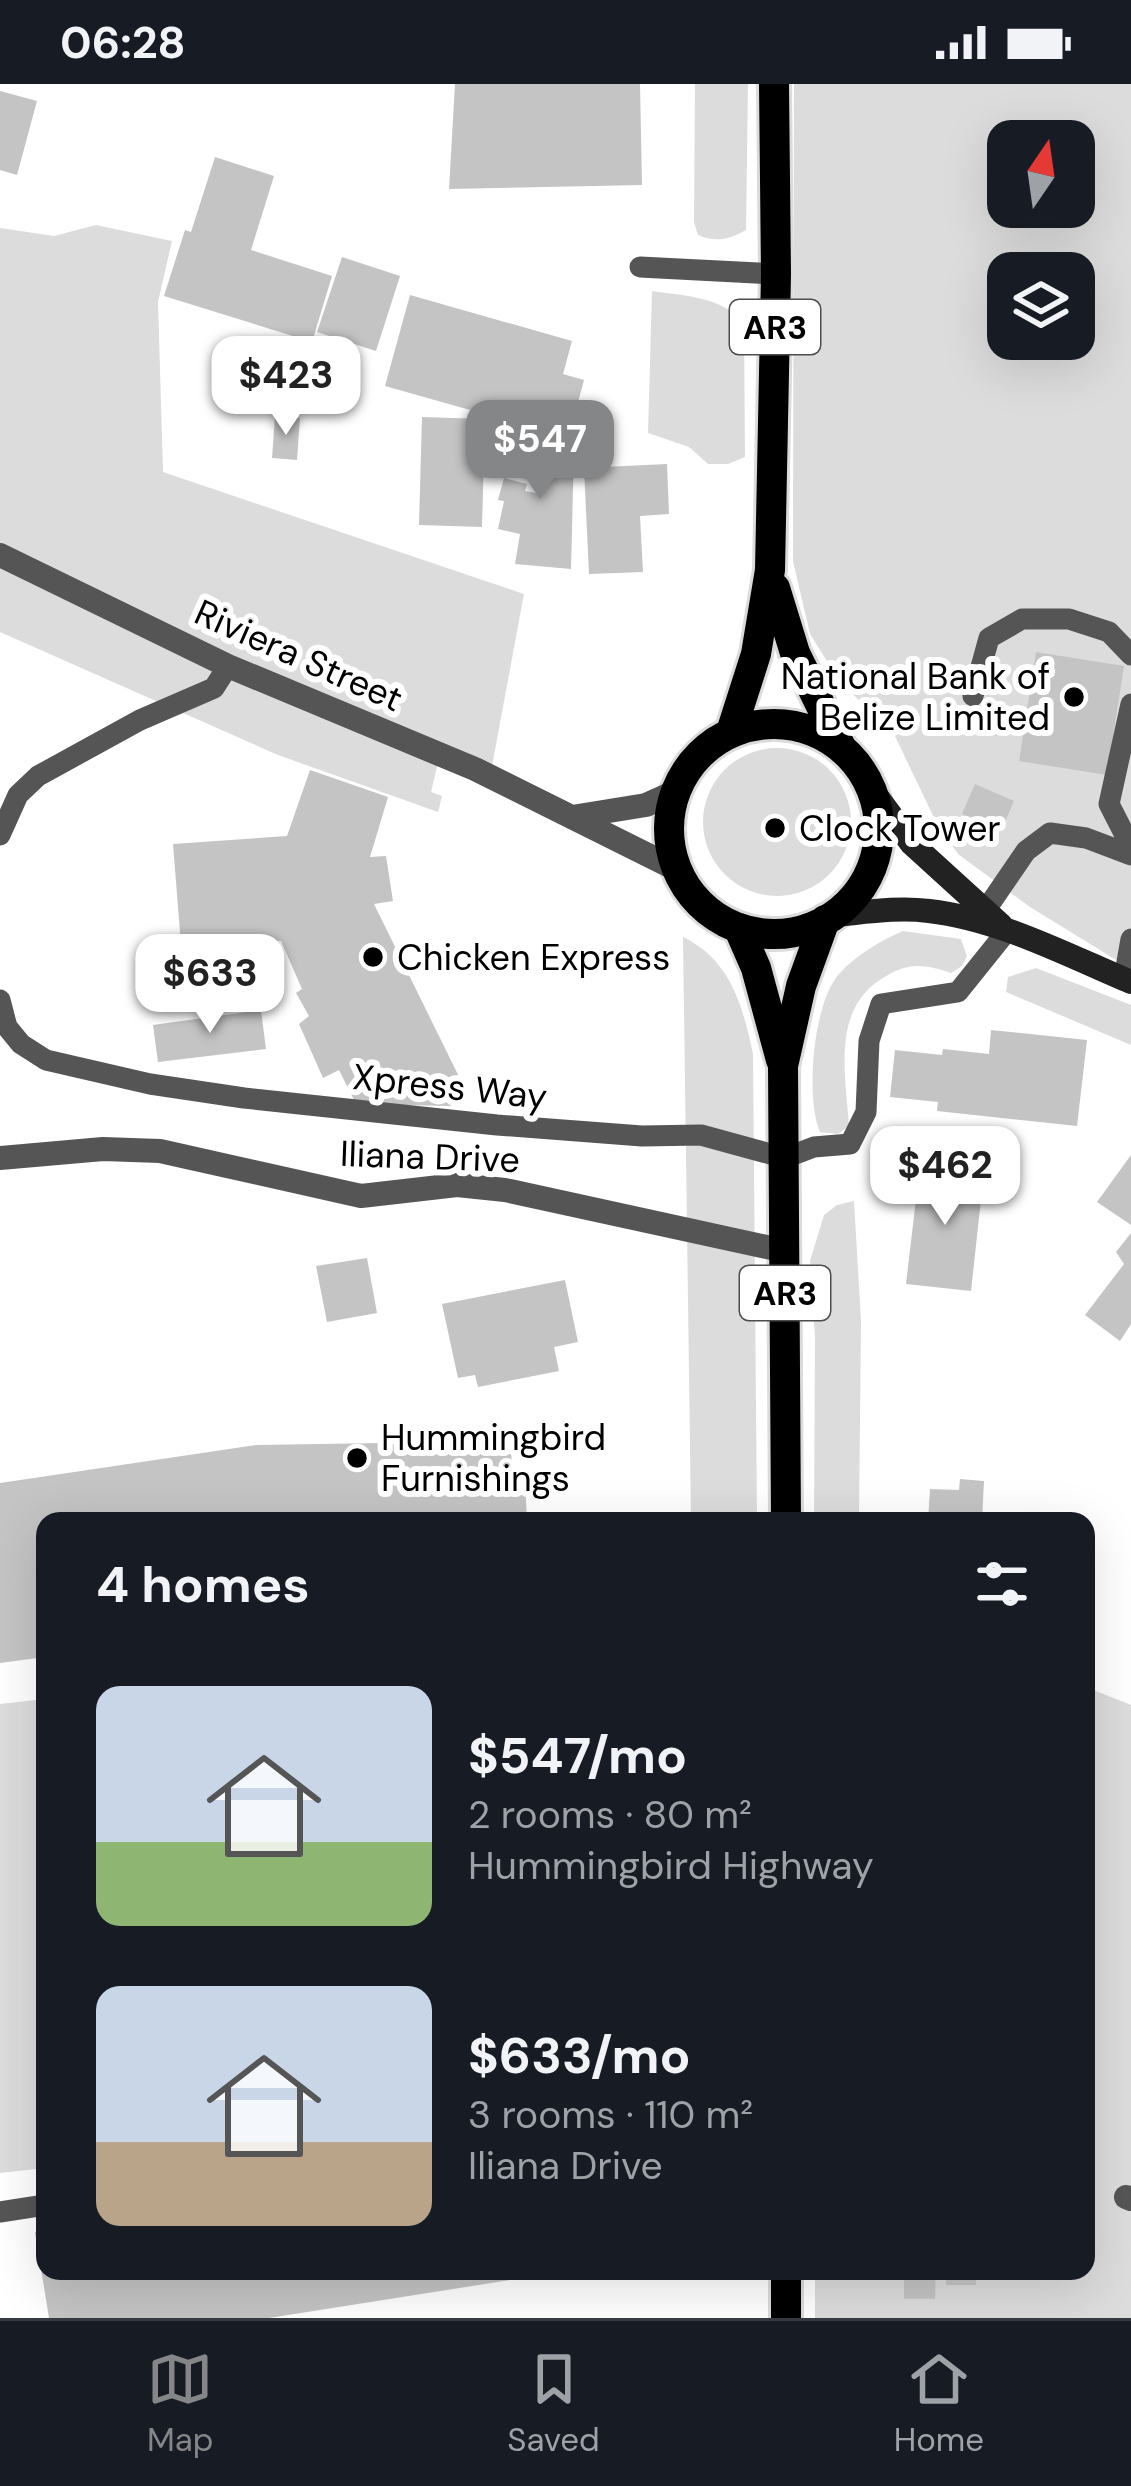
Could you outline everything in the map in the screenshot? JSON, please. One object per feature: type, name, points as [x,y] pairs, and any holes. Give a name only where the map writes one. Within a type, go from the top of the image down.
[{"type":"main road","name":"AR3","points":[[731,732],[756,654],[770,570],[774,84]]},
{"type":"main road","name":"AR3","points":[[770,570],[795,653],[841,747]]},
{"type":"main road","points":[[875,794],[880,828],[876,861],[861,891],[831,917],[806,930],[772,934],[739,928],[712,915],[691,894],[676,868],[669,817],[675,792],[697,757],[731,732],[759,724],[788,724],[816,731],[841,747],[861,768],[912,844],[1007,931]]},
{"type":"main road","points":[[831,917],[930,911],[1007,931],[1128,981]]},
{"type":"main road","name":"AR3","points":[[786,1512],[783,1066],[801,986],[831,917]]},
{"type":"main road","name":"AR3","points":[[739,928],[756,968],[783,1066]]},
{"type":"main road","points":[[786,2280],[786,2318]]},
{"type":"street","name":"Riviera Street","points":[[0,555],[228,666],[475,769],[676,868]]},
{"type":"street","points":[[572,817],[646,805],[675,792]]},
{"type":"street","name":"Iliana Drive","points":[[0,1158],[103,1149],[160,1151],[361,1196],[457,1185],[505,1190],[785,1250]]},
{"type":"lane","points":[[640,268],[776,274]]},
{"type":"lane","points":[[974,696],[988,638],[1022,619],[1069,619],[1109,632],[1131,655]]},
{"type":"lane","points":[[0,835],[18,795],[38,776],[140,720],[214,688],[228,666]]},
{"type":"lane","points":[[1131,704],[1109,804],[1131,851]]},
{"type":"lane","points":[[985,911],[1026,851],[1050,833],[1131,851]]},
{"type":"lane","points":[[785,1158],[814,1147],[850,1144],[866,1112],[869,1041],[881,1004],[958,992],[1007,931]]},
{"type":"lane","points":[[1128,981],[1131,938]]},
{"type":"lane","name":"Xpress Way","points":[[0,1000],[7,1028],[21,1045],[46,1060],[150,1084],[244,1099],[497,1125],[642,1136],[701,1135],[785,1158]]},
{"type":"lane","points":[[0,2212],[36,2206]]},
{"type":"shaded area","points":[[695,84],[748,84],[746,230],[723,239],[698,235],[694,222]]},
{"type":"shaded area","points":[[794,84],[1131,84],[1131,969],[1030,907],[958,854],[937,824],[894,734],[840,682],[810,634],[793,561]]},
{"type":"shaded area","points":[[96,225],[172,241],[158,302],[163,472],[524,594],[492,766],[441,750],[431,792],[442,796],[438,812],[278,755],[0,632],[0,228],[54,236]]},
{"type":"shaded area","points":[[652,291],[714,303],[744,324],[745,457],[728,464],[708,464],[689,447],[648,433]]},
{"type":"shaded area","points":[[777,748],[805,754],[829,770],[845,794],[851,822],[845,850],[829,874],[805,890],[777,896],[749,890],[725,874],[709,850],[703,822],[709,794],[725,770],[749,754]]},
{"type":"shaded area","points":[[903,931],[961,939],[967,956],[951,973],[927,967],[896,971],[857,1003],[846,1041],[849,1126],[838,1134],[820,1132],[813,1097],[814,1051],[830,988],[853,961]]},
{"type":"shaded area","points":[[683,937],[724,972],[739,1002],[753,1054],[757,1512],[691,1512]]},
{"type":"shaded area","points":[[1036,968],[1131,1005],[1131,1045],[1006,992],[1008,977]]},
{"type":"shaded area","points":[[854,1201],[861,1321],[859,1512],[814,1512],[815,1337],[810,1261],[824,1215]]},
{"type":"shaded area","points":[[1095,1691],[1131,1705],[1131,2318],[815,2318],[815,2280],[1095,2280]]},
{"type":"shaded area","points":[[36,1700],[36,2169],[0,2173],[0,1704]]},
{"type":"building","points":[[455,84],[640,84],[642,185],[449,189]]},
{"type":"building","points":[[0,91],[37,101],[17,175],[0,170]]},
{"type":"building","points":[[215,157],[274,176],[251,250],[332,276],[312,342],[164,296]]},
{"type":"building","points":[[342,257],[400,276],[376,351],[317,332]]},
{"type":"building","points":[[410,295],[572,341],[563,374],[584,380],[577,406],[557,400],[548,432],[385,386]]},
{"type":"building","points":[[275,416],[300,418],[297,460],[272,458]]},
{"type":"building","points":[[422,417],[485,419],[482,527],[419,525]]},
{"type":"building","points":[[552,429],[570,432],[567,449],[574,448],[571,569],[515,564],[520,534],[498,529],[504,478],[527,484],[525,491],[542,494],[542,482],[518,477],[519,472],[499,466],[505,443],[548,448]]},
{"type":"building","points":[[667,464],[669,514],[640,516],[643,572],[589,574],[584,468]]},
{"type":"building","name":"National Bank of Belize Limited","points":[[1036,652],[1124,666],[1107,775],[1019,761]]},
{"type":"building","points":[[310,770],[388,797],[370,857],[386,856],[393,901],[374,904],[468,1095],[450,1106],[356,1104],[339,1070],[323,1078],[299,1024],[309,1016],[296,993],[302,989],[281,941],[181,945],[173,844],[287,836]]},
{"type":"building","points":[[975,784],[1014,801],[1001,831],[962,814]]},
{"type":"building","points":[[261,1010],[266,1049],[158,1062],[153,1025]]},
{"type":"building","points":[[991,1030],[1087,1040],[1077,1126],[937,1111],[938,1102],[890,1097],[895,1050],[989,1054]]},
{"type":"building","points":[[1131,1155],[1131,1225],[1097,1202]]},
{"type":"building","points":[[920,1165],[984,1172],[971,1291],[906,1284]]},
{"type":"building","points":[[1131,1233],[1131,1324],[1120,1341],[1085,1315],[1124,1264],[1116,1252]]},
{"type":"building","points":[[367,1258],[377,1313],[327,1322],[316,1266]]},
{"type":"building","points":[[565,1280],[578,1342],[554,1347],[559,1371],[478,1387],[475,1375],[458,1378],[442,1304]]},
{"type":"building","points":[[511,1441],[512,1477],[525,1480],[527,1512],[36,1512],[36,1658],[0,1663],[0,1483],[256,1445]]},
{"type":"building","points":[[960,1479],[984,1481],[982,1512],[929,1512],[930,1489],[959,1490]]},
{"type":"building","points":[[43,2280],[510,2280],[269,2318],[49,2318]]},
{"type":"building","points":[[904,2280],[936,2280],[935,2299],[904,2299]]},
{"type":"building","points":[[946,2280],[976,2280],[976,2285],[946,2285]]},
{"type":"place","name":"National Bank of Belize Limited","points":[[1074,697]]},
{"type":"place","name":"Clock Tower","points":[[775,828]]},
{"type":"place","name":"Chicken Express","points":[[373,957]]},
{"type":"place","name":"Hummingbird Furnishings","points":[[357,1458]]}]
